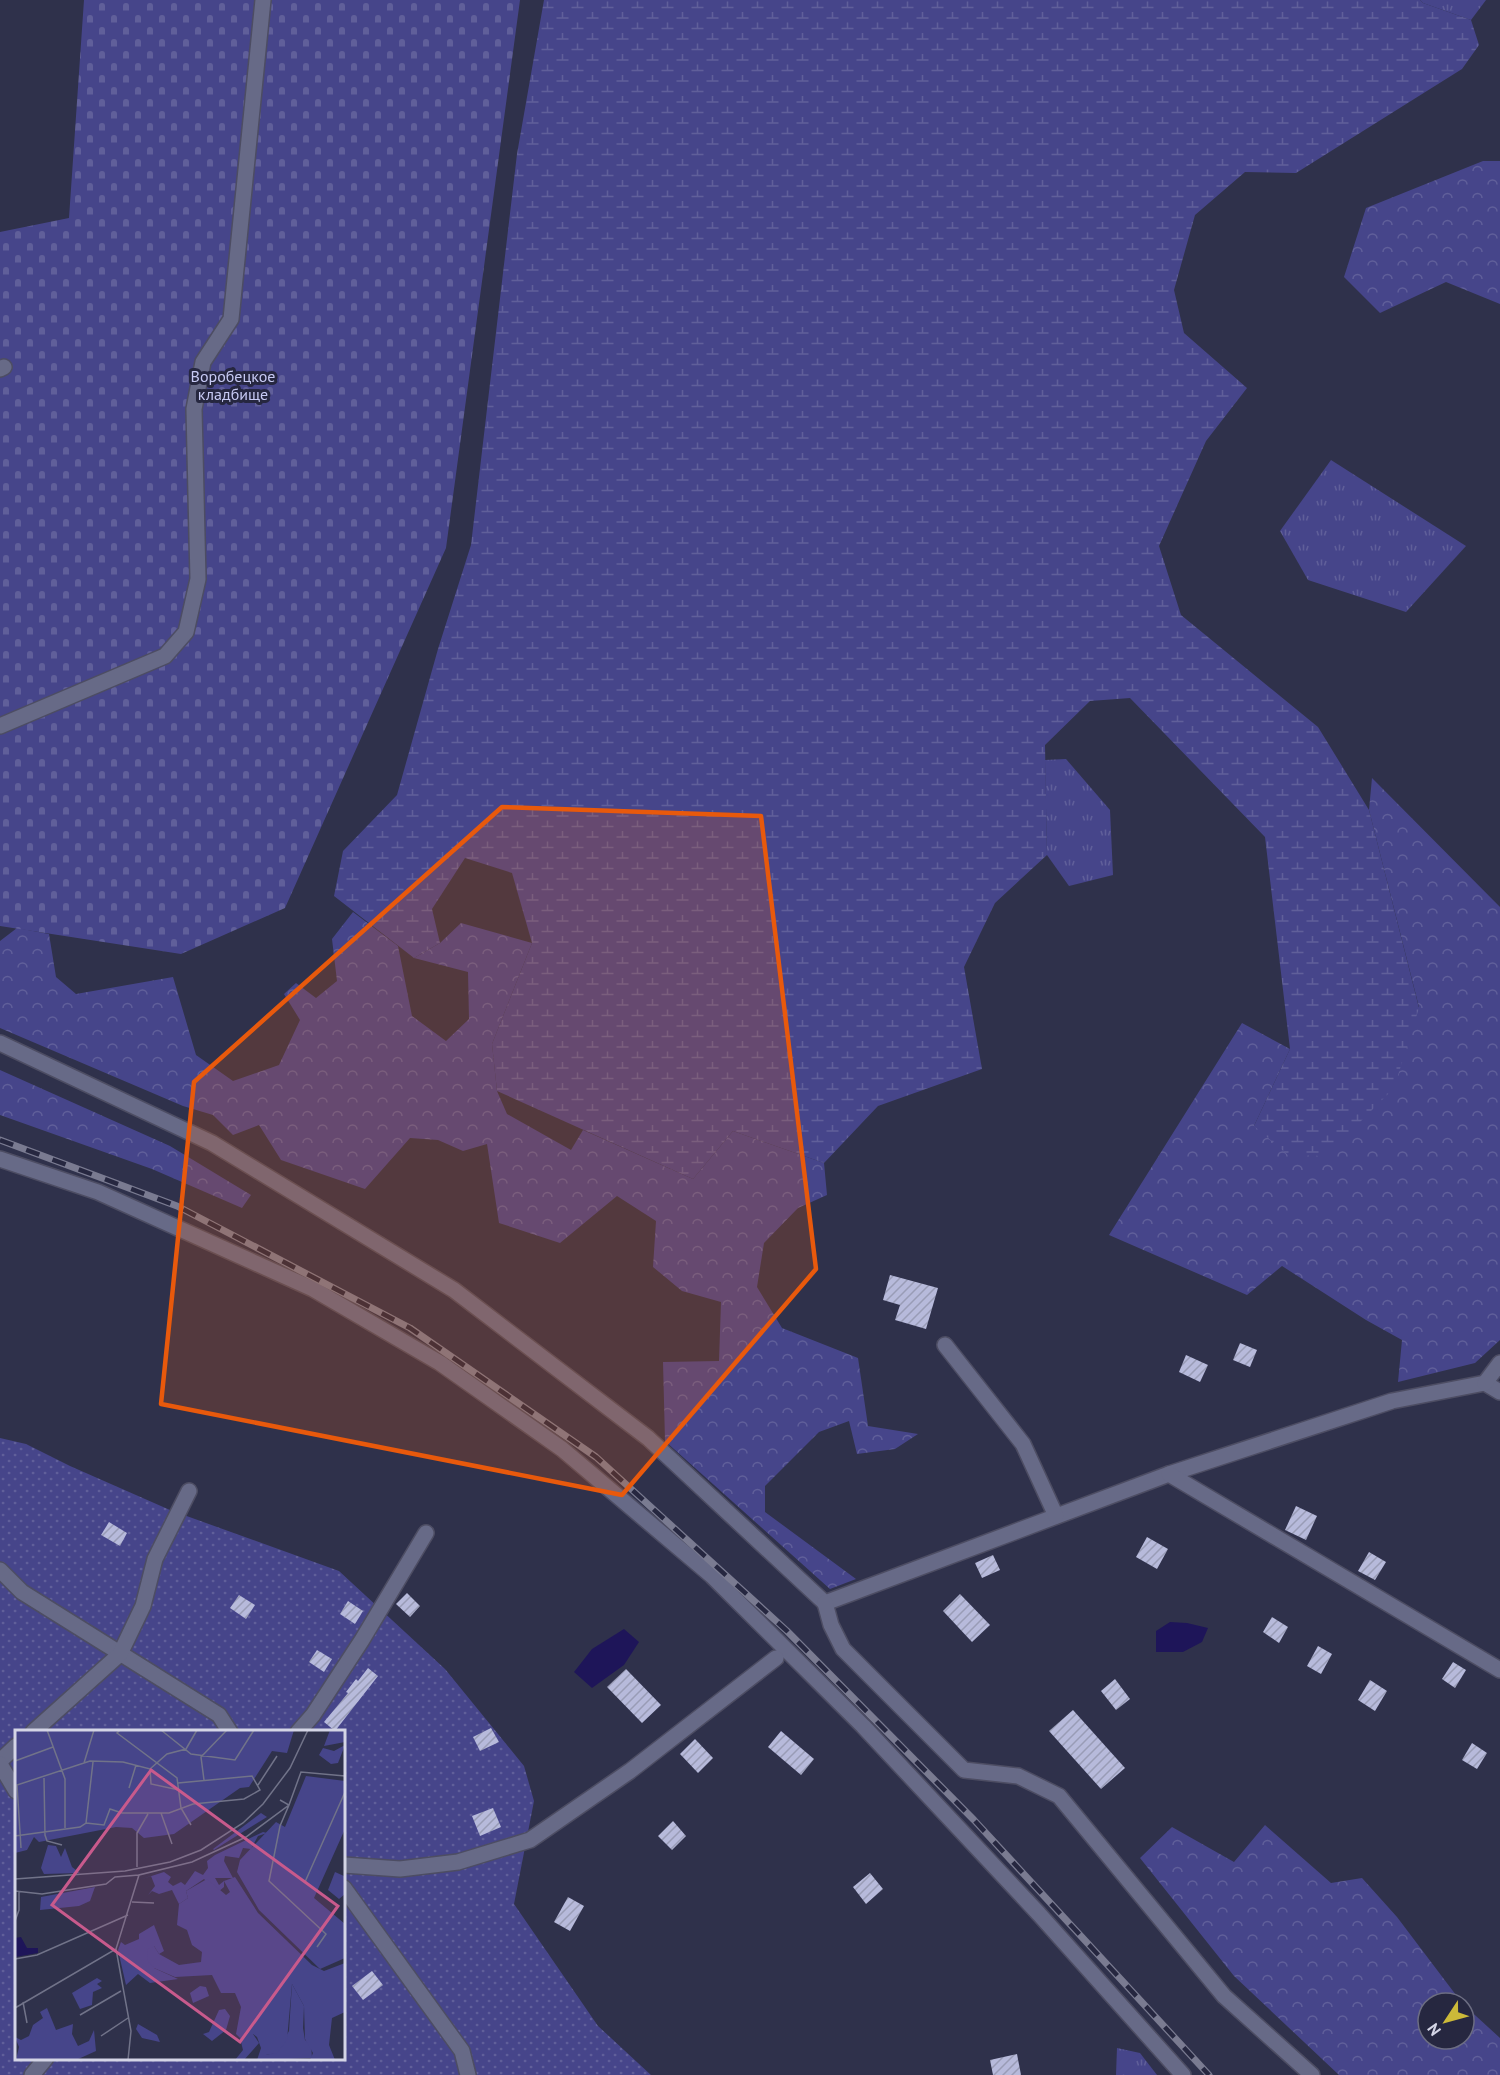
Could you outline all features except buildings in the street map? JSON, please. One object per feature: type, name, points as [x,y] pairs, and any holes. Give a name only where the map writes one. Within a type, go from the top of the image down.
[{"type":"street","points":[[0,726],[165,656],[186,632],[198,579],[194,409],[203,362],[231,319],[263,0]]},
{"type":"street","points":[[0,1043],[212,1143],[454,1290],[648,1438],[825,1603],[831,1625],[843,1649],[964,1770],[1018,1776],[1059,1796],[1224,1996],[1312,2075]]},
{"type":"street","points":[[0,1160],[98,1192],[313,1289],[440,1363],[562,1449],[712,1576],[863,1726],[1039,1914],[1183,2075]]},
{"type":"street","points":[[945,1345],[1023,1444],[1056,1516]]},
{"type":"street","points":[[1485,1383],[1500,1363]]},
{"type":"street","points":[[825,1603],[1169,1473],[1392,1401],[1485,1383],[1500,1392]]},
{"type":"street","points":[[1169,1473],[1500,1670]]},
{"type":"street","points":[[34,1730],[120,1654],[143,1606],[155,1558],[189,1491]]},
{"type":"street","points":[[299,1730],[312,1715],[362,1640],[426,1533]]},
{"type":"street","points":[[0,1570],[22,1592],[219,1715],[229,1730]]},
{"type":"street","points":[[345,1865],[400,1869],[458,1862],[530,1840],[630,1771],[776,1658]]},
{"type":"street","points":[[15,1747],[0,1762],[15,1789]]},
{"type":"street","points":[[345,1889],[462,2051],[468,2075]]},
{"type":"street","points":[[32,2075],[44,2060]]},
{"type":"highlighted area","points":[[502,807],[761,816],[816,1269],[622,1495],[161,1404],[194,1082]]},
{"type":"green space","name":"Воробецкое кладбище","points":[[84,0],[520,0],[446,548],[285,908],[181,954],[0,926],[0,232],[69,218]]},
{"type":"green space","points":[[544,0],[1420,0],[1471,20],[1479,45],[1462,69],[1296,173],[1245,172],[1195,215],[1174,290],[1184,333],[1247,388],[1206,441],[1159,546],[1181,615],[1318,727],[1369,810],[1419,1008],[1394,1088],[1326,1156],[1288,1155],[1254,1126],[1290,1049],[1265,837],[1130,698],[1090,701],[1045,745],[1047,855],[995,903],[964,967],[982,1069],[878,1106],[824,1163],[733,1131],[693,1179],[497,1091],[492,1044],[532,943],[512,873],[465,858],[432,909],[440,943],[414,958],[334,896],[343,851],[397,795],[438,649],[471,545],[517,154]]},
{"type":"green space","points":[[1420,0],[1486,0],[1471,20]]},
{"type":"green space","points":[[1483,161],[1500,161],[1500,304],[1446,282],[1380,313],[1344,277],[1366,208]]},
{"type":"green space","points":[[1331,460],[1466,546],[1406,612],[1308,580],[1280,531]]},
{"type":"green space","points":[[1066,759],[1110,810],[1113,875],[1069,886],[1047,855],[1045,760]]},
{"type":"green space","points":[[1372,778],[1500,907],[1500,1340],[1475,1363],[1398,1382],[1402,1340],[1366,1320],[1282,1266],[1247,1295],[1109,1235],[1242,1023],[1290,1049],[1254,1126],[1419,1007],[1369,810]]},
{"type":"green space","points":[[353,912],[398,946],[412,1016],[446,1041],[469,1019],[468,972],[414,958],[440,943],[461,923],[532,943],[492,1044],[497,1091],[507,1114],[571,1150],[583,1130],[693,1179],[733,1131],[824,1163],[827,1195],[798,1208],[764,1243],[757,1287],[782,1328],[858,1358],[868,1426],[918,1434],[895,1449],[857,1454],[849,1421],[819,1432],[765,1486],[765,1512],[856,1579],[830,1589],[665,1441],[663,1362],[719,1361],[721,1302],[682,1291],[653,1267],[656,1221],[617,1196],[560,1243],[499,1223],[487,1144],[463,1151],[438,1140],[410,1138],[365,1189],[281,1160],[259,1125],[233,1135],[213,1115],[183,1106],[0,1028],[0,941],[17,928],[49,934],[56,977],[76,994],[173,977],[196,1055],[233,1081],[279,1065],[300,1020],[284,994],[296,983],[316,998],[337,981],[332,939]]},
{"type":"green space","points":[[0,1070],[170,1146],[251,1195],[242,1208],[152,1169],[0,1115]]},
{"type":"green space","points":[[0,1438],[26,1444],[170,1510],[339,1571],[445,1669],[524,1766],[534,1801],[514,1904],[598,2026],[651,2075],[0,2075]]},
{"type":"green space","points":[[1265,1825],[1331,1883],[1362,1878],[1397,1917],[1453,1991],[1416,1991],[1416,2051],[1476,2051],[1476,2016],[1500,2038],[1500,2075],[1339,2075],[1234,1976],[1140,1858],[1172,1827],[1234,1862]]},
{"type":"green space","points":[[1117,2048],[1140,2053],[1157,2075],[1116,2075]]},
{"type":"shaded area","points":[[1170,1622],[1208,1628],[1202,1642],[1183,1652],[1156,1652],[1156,1631]]},
{"type":"shaded area","points":[[624,1629],[639,1642],[624,1665],[592,1688],[574,1672],[592,1649]]},
{"type":"railway","points":[[0,1140],[177,1206],[410,1328],[596,1457],[787,1631],[974,1820],[1209,2075]]}]
